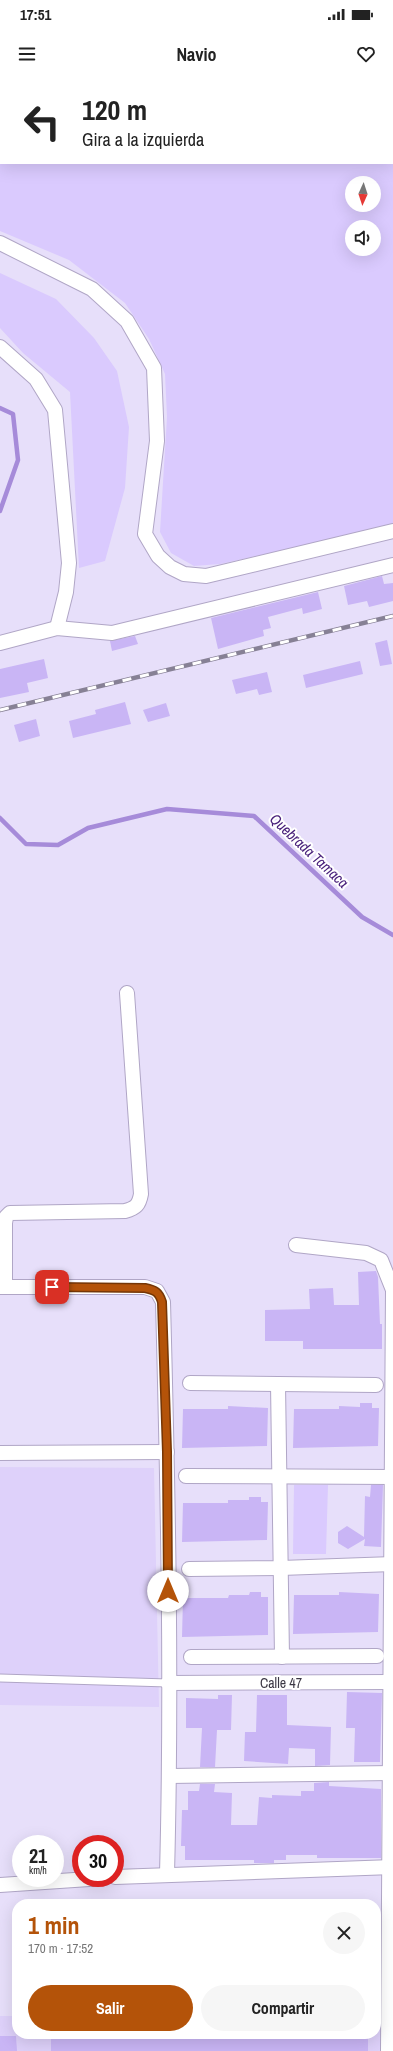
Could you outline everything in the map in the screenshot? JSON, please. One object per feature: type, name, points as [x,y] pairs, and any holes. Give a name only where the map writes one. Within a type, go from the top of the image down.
[{"type":"street","points":[[0,243],[92,289],[127,321],[154,368],[157,441],[146,534],[158,556],[170,567],[184,574],[206,576],[393,531]]},
{"type":"street","points":[[0,347],[36,378],[55,410],[69,563],[66,592],[57,628]]},
{"type":"street","points":[[0,643],[57,628],[112,633],[393,565]]},
{"type":"street","points":[[127,993],[141,1194],[140,1204],[134,1209],[126,1211],[10,1213],[6,1217],[5,1223],[3,1287],[145,1288],[157,1291],[162,1302],[167,1452],[170,1776],[167,1874]]},
{"type":"street","points":[[296,1245],[366,1253],[382,1260],[393,1290],[392,1773],[388,2051]]},
{"type":"street","points":[[190,1383],[376,1385]]},
{"type":"street","points":[[278,1384],[282,1657]]},
{"type":"street","points":[[0,1453],[167,1452]]},
{"type":"street","points":[[186,1476],[279,1478],[392,1477]]},
{"type":"street","points":[[189,1569],[281,1568],[392,1564]]},
{"type":"street","points":[[191,1657],[377,1656]]},
{"type":"street","name":"Calle 47","points":[[168,1683],[391,1682]]},
{"type":"street","points":[[170,1776],[392,1773]]},
{"type":"street","points":[[124,1876],[391,1867]]},
{"type":"street","points":[[0,1884],[72,1880]]},
{"type":"lane","points":[[0,1678],[168,1683]]},
{"type":"shaded area","points":[[0,164],[393,164],[393,526],[220,564],[194,566],[171,553],[160,532],[167,417],[165,374],[149,339],[125,303],[69,260],[0,231]]},
{"type":"shaded area","points":[[0,273],[56,299],[94,338],[117,371],[129,427],[125,488],[105,561],[79,568],[70,392],[23,353],[0,328]]},
{"type":"shaded area","points":[[0,1467],[154,1468],[159,1707],[0,1705]]},
{"type":"shaded area","points":[[294,1485],[328,1485],[326,1554],[293,1554]]},
{"type":"shaded area","points":[[0,2016],[12,2016],[12,2039],[381,2039],[382,2021],[381,2051],[0,2051]]},
{"type":"building","points":[[382,576],[384,584],[393,583],[393,601],[369,607],[367,601],[348,605],[344,586]]},
{"type":"building","points":[[318,592],[322,609],[303,614],[302,608],[268,617],[271,628],[263,630],[264,636],[218,649],[211,618]]},
{"type":"building","points":[[135,636],[138,644],[112,651],[110,641]]},
{"type":"building","points":[[387,640],[392,664],[380,666],[375,643]]},
{"type":"building","points":[[44,659],[48,678],[27,683],[29,692],[0,698],[0,669]]},
{"type":"building","points":[[360,661],[363,674],[306,688],[303,675]]},
{"type":"building","points":[[267,672],[272,692],[259,695],[257,689],[236,694],[232,680]]},
{"type":"building","points":[[125,702],[131,724],[73,738],[69,721],[96,714],[95,710]]},
{"type":"building","points":[[166,703],[170,716],[148,722],[143,710]]},
{"type":"building","points":[[36,719],[40,736],[19,742],[14,725]]},
{"type":"building","points":[[376,1271],[378,1277],[380,1324],[382,1324],[382,1349],[303,1349],[303,1341],[265,1341],[265,1310],[310,1309],[309,1289],[333,1288],[334,1305],[359,1305],[358,1272]]},
{"type":"building","points":[[360,1403],[372,1403],[372,1408],[379,1408],[378,1446],[293,1448],[294,1409],[339,1409],[339,1406],[360,1407]]},
{"type":"building","points":[[228,1406],[268,1408],[267,1446],[182,1448],[183,1409],[228,1409]]},
{"type":"building","points":[[371,1485],[383,1485],[381,1547],[364,1546],[365,1539],[348,1549],[338,1543],[338,1532],[347,1526],[364,1537],[365,1496],[370,1497]]},
{"type":"building","points":[[249,1497],[261,1497],[261,1502],[268,1502],[267,1540],[182,1542],[183,1503],[228,1503],[228,1500],[249,1500]]},
{"type":"building","points":[[250,1592],[261,1592],[261,1597],[268,1597],[268,1635],[182,1637],[183,1598],[228,1598],[229,1595],[249,1595]]},
{"type":"building","points":[[339,1592],[379,1594],[378,1632],[293,1634],[294,1595],[339,1595]]},
{"type":"building","points":[[347,1692],[382,1693],[380,1762],[354,1762],[355,1728],[346,1728]]},
{"type":"building","points":[[218,1695],[232,1695],[231,1730],[217,1730],[215,1767],[200,1767],[202,1728],[186,1728],[186,1698],[218,1699]]},
{"type":"building","points":[[257,1695],[287,1695],[287,1725],[331,1727],[330,1765],[315,1766],[315,1749],[289,1748],[288,1764],[244,1761],[245,1732],[256,1732]]},
{"type":"building","points":[[329,1782],[329,1786],[381,1789],[381,1858],[317,1858],[317,1855],[286,1855],[286,1860],[274,1860],[274,1863],[254,1863],[254,1860],[185,1860],[185,1846],[181,1846],[182,1810],[188,1810],[188,1791],[199,1791],[200,1784],[215,1784],[214,1792],[232,1793],[231,1825],[257,1825],[259,1797],[272,1798],[272,1795],[301,1796],[301,1791],[314,1791],[314,1783]]},
{"type":"building","points":[[0,2036],[12,2036],[12,2039],[16,2039],[17,2051],[0,2051]]},
{"type":"building","points":[[51,2039],[368,2039],[368,2051],[51,2051]]},
{"type":"waterway","name":"Quebrada Tamaca","points":[[0,408],[13,414],[18,460],[0,511]]},
{"type":"waterway","name":"Quebrada Tamaca","points":[[0,818],[26,844],[58,845],[88,828],[167,809],[254,816],[362,917],[393,935]]},
{"type":"railway","points":[[0,710],[393,616]]},
{"type":"route","points":[[52,1287],[145,1288],[157,1291],[160,1296],[162,1302],[167,1452],[168,1591]]}]
